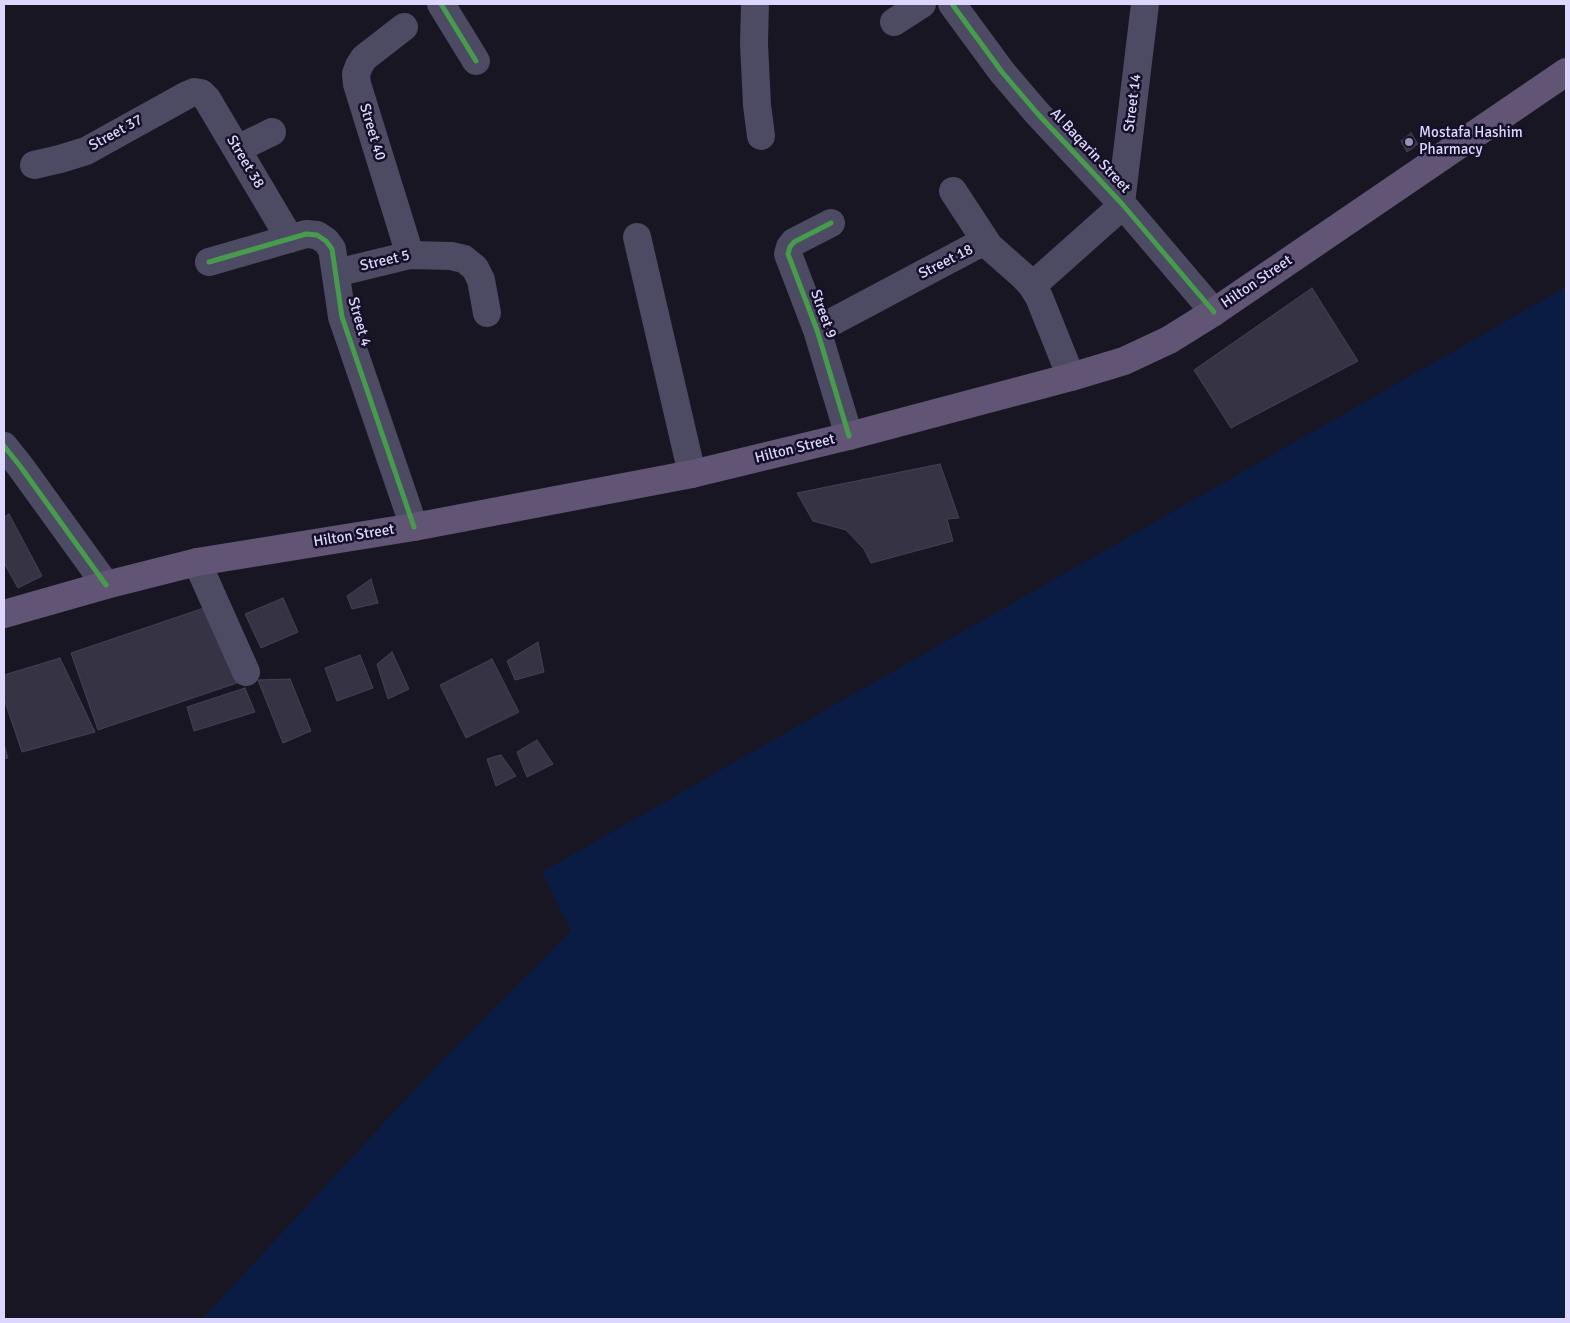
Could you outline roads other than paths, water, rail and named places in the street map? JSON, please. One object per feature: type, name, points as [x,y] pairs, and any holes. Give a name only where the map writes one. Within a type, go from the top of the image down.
[{"type":"main road","name":"Hilton Street","points":[[4,614],[197,562],[414,527],[692,474],[849,436],[1124,361],[1169,340],[1214,312],[1566,72]]},
{"type":"street","points":[[441,4],[476,61]]},
{"type":"street","points":[[755,4],[756,105],[760,136]]},
{"type":"street","points":[[894,22],[922,4]]},
{"type":"street","name":"Al Baqarin Street","points":[[952,4],[1002,72],[1122,204],[1214,312]]},
{"type":"street","name":"Street 14","points":[[1122,204],[1145,4]]},
{"type":"street","name":"Street 40","points":[[404,26],[364,58],[356,74],[357,84],[410,254]]},
{"type":"street","name":"Street 38","points":[[194,92],[201,93],[207,99],[290,239]]},
{"type":"street","name":"Street 37","points":[[34,166],[86,150],[194,92]]},
{"type":"street","points":[[237,149],[272,132]]},
{"type":"street","points":[[953,191],[988,246]]},
{"type":"street","points":[[1032,286],[1122,204]]},
{"type":"street","name":"Street 9","points":[[831,222],[794,242],[788,254],[816,330],[849,436]]},
{"type":"street","name":"Street 4","points":[[209,262],[306,234],[317,235],[326,240],[332,250],[342,317],[414,527]]},
{"type":"street","points":[[637,237],[692,474]]},
{"type":"street","name":"Street 18","points":[[816,330],[982,244],[988,246],[1032,286],[1039,297],[1070,377]]},
{"type":"street","name":"Street 5","points":[[336,273],[410,254],[451,256],[464,260],[475,268],[481,280],[487,313]]},
{"type":"street","points":[[4,446],[106,585]]},
{"type":"street","points":[[197,562],[246,672]]},
{"type":"water","points":[[1566,287],[1566,1319],[202,1319],[432,1071],[571,931],[542,872]]},
{"type":"place","name":"Mostafa Hashim Pharmacy","points":[[1409,142]]}]
